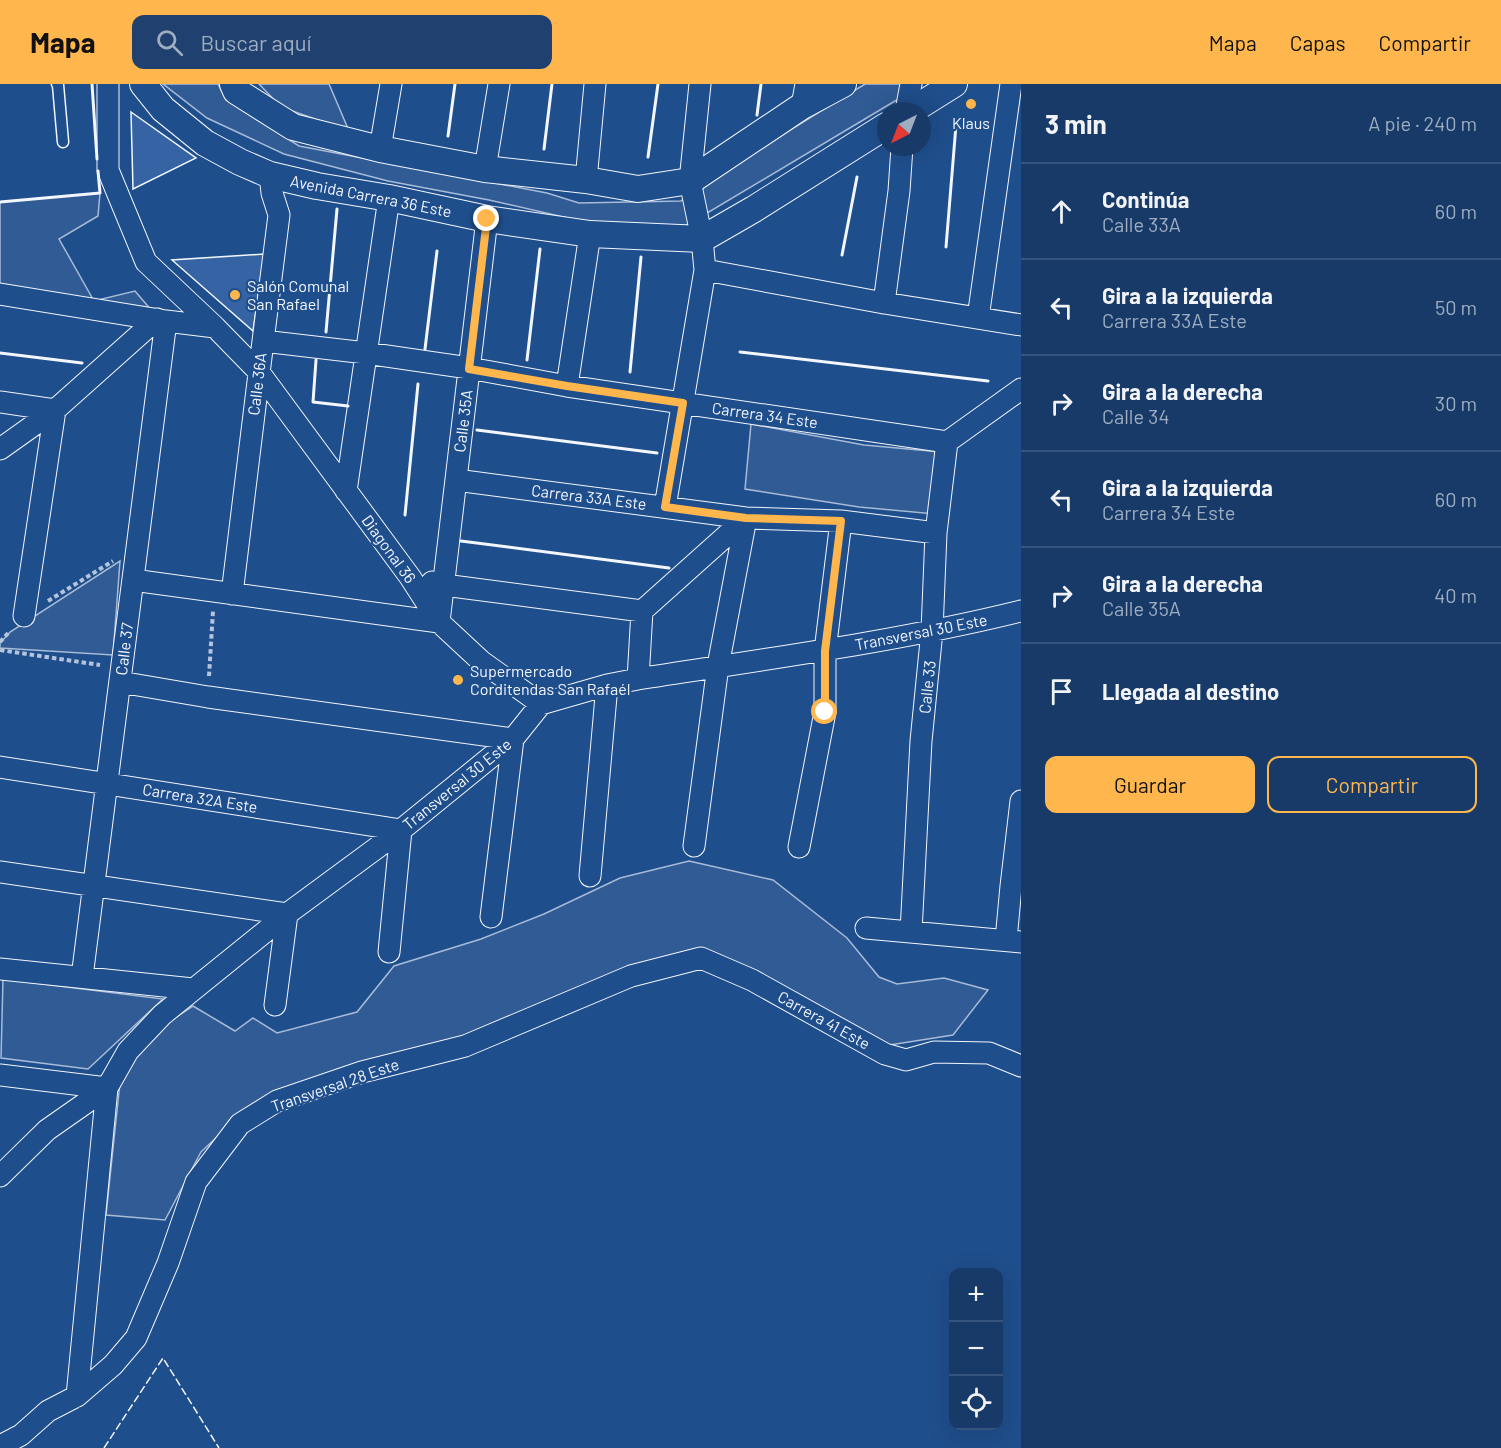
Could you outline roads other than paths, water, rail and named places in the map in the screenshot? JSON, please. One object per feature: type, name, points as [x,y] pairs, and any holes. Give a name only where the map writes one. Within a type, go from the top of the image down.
[{"type":"street","points":[[108,84],[108,170],[146,262],[259,372]]},
{"type":"street","name":"Avenida Carrera 36 Este","points":[[142,84],[163,109],[205,143],[270,175],[487,219],[590,234],[702,239]]},
{"type":"street","points":[[233,84],[236,91],[293,128],[381,149],[485,169],[586,180],[638,189],[690,181],[804,95],[843,84]]},
{"type":"street","points":[[381,149],[391,84]]},
{"type":"street","points":[[485,169],[499,84]]},
{"type":"street","points":[[586,180],[595,84]]},
{"type":"street","points":[[665,507],[705,270],[702,239],[690,181],[700,84]]},
{"type":"street","points":[[907,102],[910,84]]},
{"type":"street","points":[[925,102],[954,84]]},
{"type":"street","points":[[978,318],[1011,84]]},
{"type":"street","points":[[702,239],[877,132]]},
{"type":"street","points":[[884,303],[901,156]]},
{"type":"street","name":"Calle 36A","points":[[223,592],[259,372],[279,215],[272,193],[270,175]]},
{"type":"street","points":[[346,491],[389,198]]},
{"type":"street","name":"Calle 35A","points":[[439,622],[487,219]]},
{"type":"street","points":[[567,386],[590,234]]},
{"type":"street","points":[[705,270],[1021,326]]},
{"type":"street","points":[[0,294],[215,327]]},
{"type":"street","points":[[0,449],[55,410],[162,320]]},
{"type":"street","name":"Calle 37","points":[[82,978],[138,545],[162,320]]},
{"type":"street","name":"Carrera 34 Este","points":[[262,341],[366,353],[567,386],[947,442]]},
{"type":"street","name":"Diagonal 36","points":[[259,372],[410,577],[439,622],[481,661],[541,704]]},
{"type":"street","points":[[947,442],[1021,389]]},
{"type":"street","points":[[0,402],[55,410]]},
{"type":"street","points":[[24,616],[55,410]]},
{"type":"street","name":"Calle 33","points":[[911,932],[921,741],[932,630],[936,533],[947,442]]},
{"type":"street","name":"Carrera 33A Este","points":[[456,480],[746,518],[841,521],[936,533]]},
{"type":"street","points":[[638,679],[642,611],[746,518]]},
{"type":"street","points":[[694,846],[718,666],[746,518]]},
{"type":"street","points":[[799,847],[825,712],[825,651],[841,521]]},
{"type":"street","points":[[410,577],[444,585],[642,611]]},
{"type":"street","points":[[133,580],[439,622]]},
{"type":"street","name":"Transversal 30 Este","points":[[0,1176],[47,1130],[107,1088],[128,1051],[162,1015],[287,914],[401,830],[513,739],[541,704],[607,685],[825,651],[1021,611]]},
{"type":"street","points":[[121,675],[208,697],[513,739],[491,917]]},
{"type":"street","points":[[590,876],[607,685]]},
{"type":"street","name":"Carrera 32A Este","points":[[0,767],[401,830]]},
{"type":"street","points":[[866,928],[1014,941],[1011,886],[1021,801]]},
{"type":"street","points":[[389,952],[401,830]]},
{"type":"street","points":[[0,872],[287,914],[275,1005]]},
{"type":"street","name":"Carrera 41 Este","points":[[631,976],[701,958],[752,980],[885,1054],[906,1060],[934,1052],[989,1053],[1021,1066]]},
{"type":"street","points":[[0,969],[192,990]]},
{"type":"street","name":"Transversal 28 Este","points":[[0,1446],[21,1435],[48,1411],[77,1396],[113,1365],[136,1338],[168,1263],[196,1182],[240,1125],[277,1101],[362,1072],[465,1046],[631,976]]},
{"type":"street","points":[[0,1075],[107,1088],[77,1396]]},
{"type":"street","points":[[0,1429],[48,1411]]},
{"type":"lane","points":[[57,84],[63,142]]},
{"type":"place","name":"Klaus","points":[[971,104]]},
{"type":"place","name":"Salón Comunal San Rafael","points":[[235,295]]},
{"type":"place","name":"Supermercado Corditendas San Rafaél","points":[[458,680]]}]
